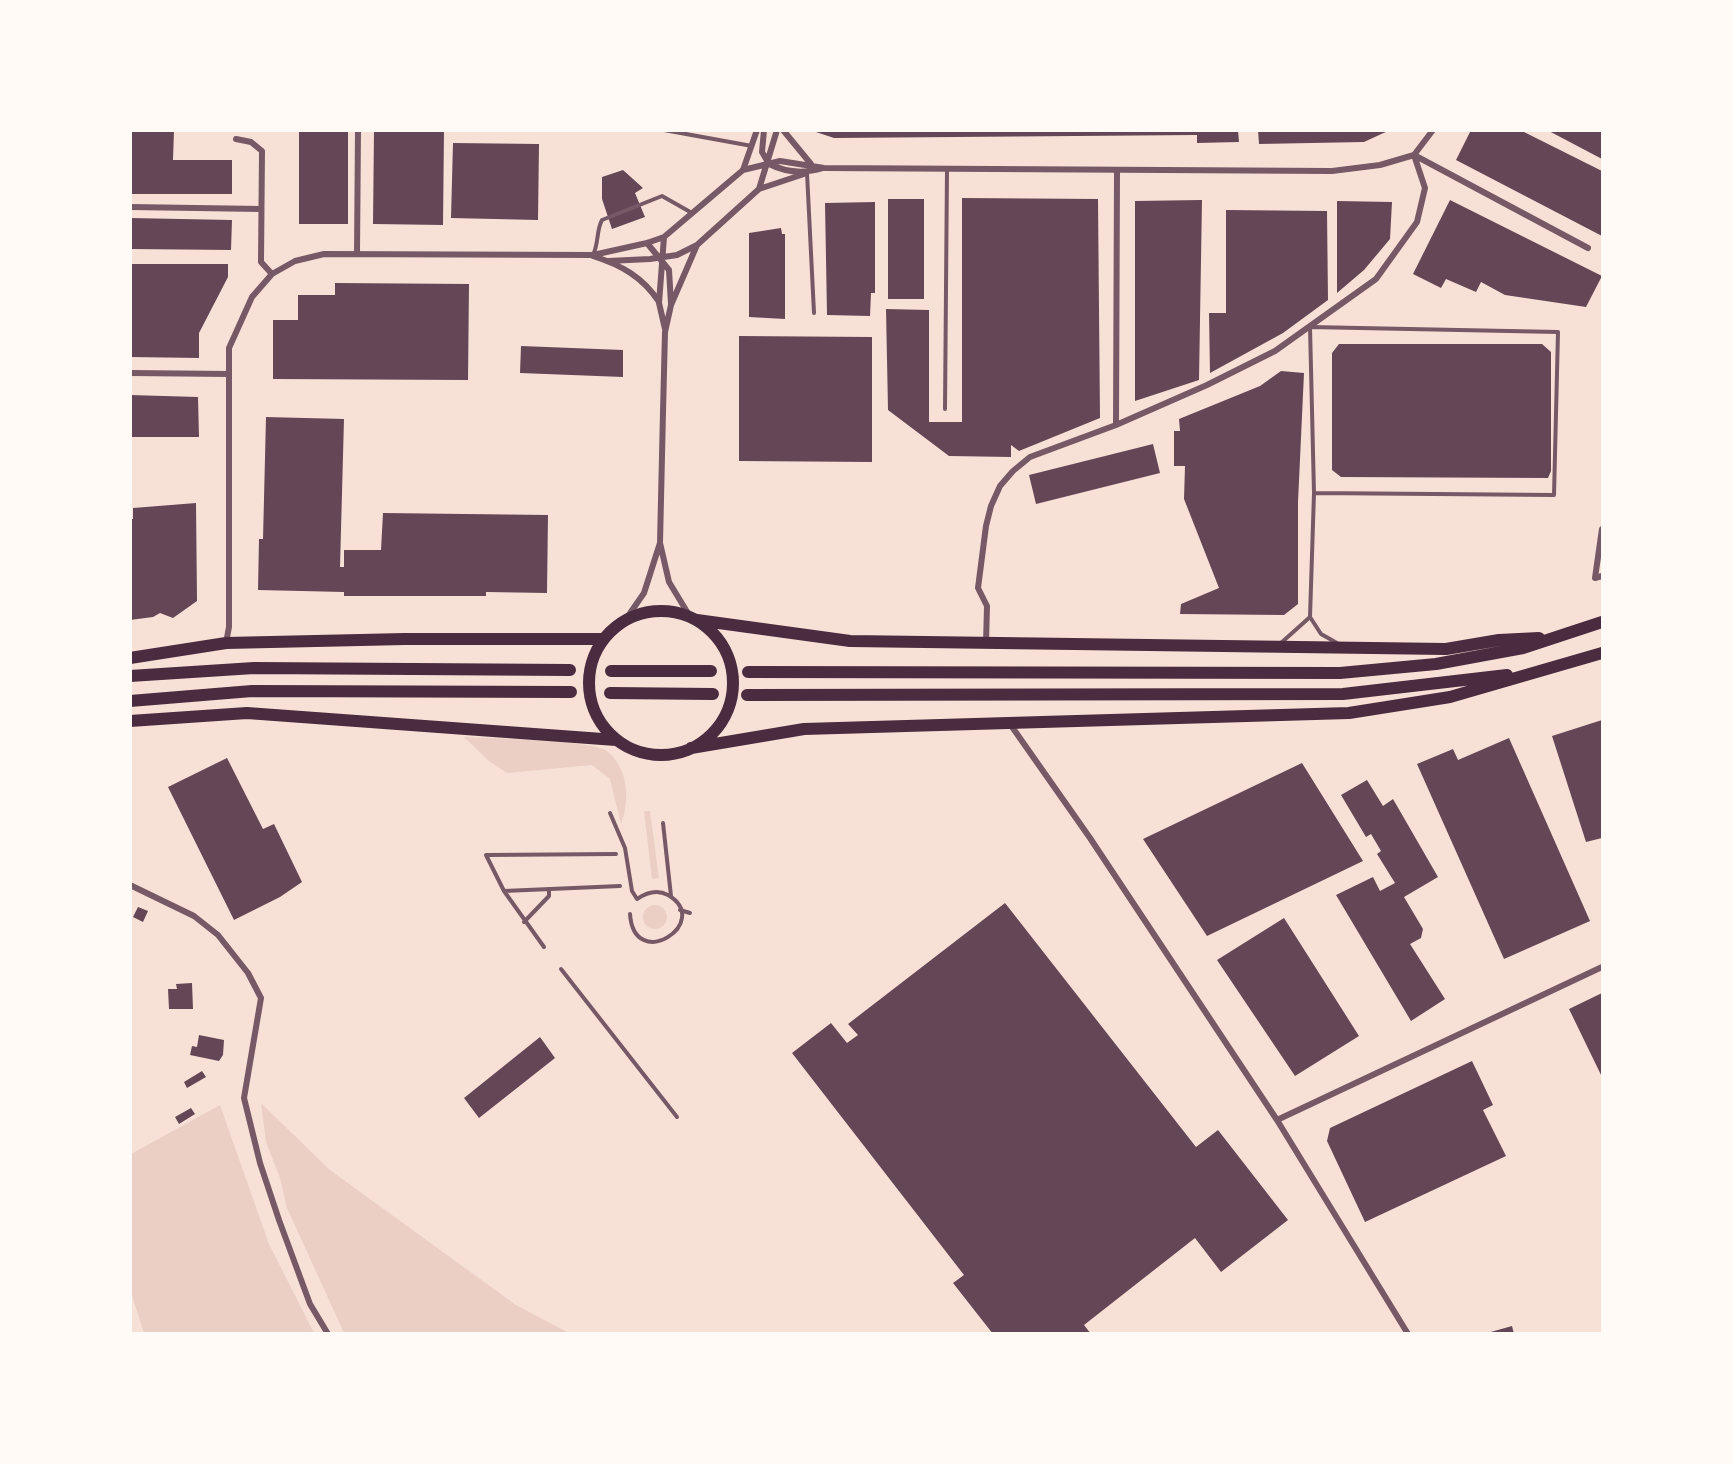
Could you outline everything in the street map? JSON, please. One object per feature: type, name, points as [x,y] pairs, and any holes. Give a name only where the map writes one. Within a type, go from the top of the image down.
[{"type":"highway","points":[[693,617],[716,637],[726,652],[734,684],[732,698],[722,718],[712,732],[691,748],[678,754],[652,755],[635,750],[616,740],[603,727],[595,712],[589,688],[591,664],[604,639],[626,619],[647,611],[693,617],[850,641],[1446,649],[1499,640],[1549,638]]},
{"type":"highway","points":[[748,672],[1340,673],[1436,664],[1523,648],[1602,622]]},
{"type":"highway","points":[[130,658],[226,643],[405,639],[604,639]]},
{"type":"highway","points":[[691,748],[804,729],[1349,713],[1450,696],[1602,653]]},
{"type":"highway","points":[[130,676],[254,668],[570,670]]},
{"type":"highway","points":[[747,695],[1343,694],[1546,670]]},
{"type":"highway","points":[[611,671],[711,671]]},
{"type":"highway","points":[[130,702],[252,691],[571,692]]},
{"type":"highway","points":[[610,693],[713,694]]},
{"type":"highway","points":[[130,720],[247,713],[616,740]]},
{"type":"street","points":[[357,254],[358,130]]},
{"type":"street","points":[[226,643],[229,627],[229,348],[238,323],[252,297],[272,274],[295,261],[324,254],[593,255],[647,243],[664,237],[743,170],[753,147],[757,130]]},
{"type":"street","points":[[764,130],[762,152],[769,164],[781,170],[807,173]]},
{"type":"street","points":[[759,189],[769,164],[777,130]]},
{"type":"street","points":[[783,130],[811,165]]},
{"type":"street","points":[[743,170],[780,161],[824,168],[1332,171],[1380,165],[1414,154],[1433,130]]},
{"type":"street","points":[[236,139],[251,142],[262,151],[261,262],[272,274]]},
{"type":"street","points":[[1414,154],[1588,248]]},
{"type":"street","points":[[986,644],[987,606],[978,588],[986,526],[1000,486],[1012,471],[1030,457],[1116,425],[1207,386],[1275,351],[1376,279],[1417,222],[1425,188],[1414,154]]},
{"type":"street","points":[[608,261],[677,255],[697,245],[759,189],[824,168]]},
{"type":"street","points":[[1116,425],[1117,170]]},
{"type":"street","points":[[130,207],[261,209]]},
{"type":"street","points":[[664,237],[659,303],[665,332]]},
{"type":"street","points":[[647,243],[661,257],[669,270],[671,305]]},
{"type":"street","points":[[693,617],[669,582],[660,543],[665,332],[671,305],[697,245]]},
{"type":"street","points":[[593,255],[630,271],[652,291],[659,303]]},
{"type":"street","points":[[130,373],[229,374]]},
{"type":"street","points":[[1602,529],[1595,578],[1602,576]]},
{"type":"street","points":[[626,619],[644,593],[660,543]]},
{"type":"street","points":[[1009,724],[1080,824],[1277,1120],[1408,1334]]},
{"type":"street","points":[[130,885],[194,916],[218,935],[248,973],[261,998],[244,1098],[260,1163],[279,1220],[310,1304],[328,1334]]},
{"type":"street","points":[[1277,1120],[1602,967]]},
{"type":"lane","points":[[664,130],[753,147]]},
{"type":"lane","points":[[945,409],[947,169]]},
{"type":"lane","points":[[807,173],[814,313]]},
{"type":"lane","points":[[593,255],[599,243],[598,228],[602,220],[662,195],[693,213]]},
{"type":"lane","points":[[1314,493],[1554,495],[1558,332],[1310,327],[1314,493],[1310,617],[1321,634],[1345,648]]},
{"type":"lane","points":[[1276,647],[1310,617]]},
{"type":"lane","points":[[610,813],[625,848],[632,891],[638,899],[653,891],[671,897]]},
{"type":"lane","points":[[630,914],[633,930],[646,940],[661,941],[675,933],[680,926],[680,910],[671,897],[663,823]]},
{"type":"lane","points":[[544,947],[504,891],[486,855],[616,854]]},
{"type":"lane","points":[[504,891],[620,886]]},
{"type":"lane","points":[[524,922],[549,896],[549,889]]},
{"type":"lane","points":[[680,910],[690,912]]},
{"type":"lane","points":[[561,969],[677,1117]]},
{"type":"shaded area","points":[[464,737],[562,742],[598,747],[607,751],[620,767],[626,786],[626,805],[621,824],[610,779],[592,765],[507,773],[489,761]]},
{"type":"shaded area","points":[[644,811],[650,811],[659,878],[652,879]]},
{"type":"shaded area","points":[[655,905],[664,908],[667,917],[664,926],[655,929],[646,926],[643,917],[646,908]]},
{"type":"shaded area","points":[[261,1103],[330,1170],[516,1305],[569,1333],[344,1333],[287,1208],[280,1178],[266,1142]]},
{"type":"shaded area","points":[[220,1105],[269,1244],[314,1333],[144,1333],[131,1293],[131,1154]]},
{"type":"building","points":[[130,130],[174,130],[173,160],[232,160],[232,194],[130,194]]},
{"type":"building","points":[[299,130],[348,130],[348,224],[299,224]]},
{"type":"building","points":[[374,130],[444,130],[443,225],[373,224]]},
{"type":"building","points":[[1238,130],[1239,142],[1197,143],[1197,135],[834,138],[813,131]]},
{"type":"building","points":[[1258,130],[1390,130],[1364,142],[1259,144]]},
{"type":"building","points":[[1471,130],[1520,130],[1602,171],[1602,236],[1456,160]]},
{"type":"building","points":[[1547,130],[1602,130],[1602,159]]},
{"type":"building","points":[[453,143],[539,144],[538,220],[451,218]]},
{"type":"building","points":[[623,170],[643,188],[635,193],[645,217],[612,229],[602,199],[602,177]]},
{"type":"building","points":[[962,198],[1098,199],[1100,418],[1019,451],[1011,445],[1011,457],[949,456],[888,410],[886,309],[929,310],[929,422],[962,422]]},
{"type":"building","points":[[888,199],[924,199],[924,299],[888,299]]},
{"type":"building","points":[[1202,200],[1199,380],[1135,401],[1135,201]]},
{"type":"building","points":[[1450,200],[1602,276],[1586,307],[1505,295],[1481,282],[1476,292],[1446,279],[1441,288],[1413,274]]},
{"type":"building","points":[[1337,201],[1392,202],[1390,239],[1364,270],[1337,293]]},
{"type":"building","points":[[875,202],[875,293],[871,293],[870,316],[827,315],[825,203]]},
{"type":"building","points":[[1226,210],[1327,211],[1328,300],[1283,333],[1210,373],[1209,313],[1226,313]]},
{"type":"building","points":[[130,218],[232,220],[231,250],[130,249]]},
{"type":"building","points":[[781,228],[782,234],[785,234],[785,319],[749,317],[749,233]]},
{"type":"building","points":[[130,264],[228,264],[228,277],[199,333],[199,358],[130,357]]},
{"type":"building","points":[[335,283],[469,284],[468,380],[273,379],[273,320],[298,320],[298,295],[335,295]]},
{"type":"building","points":[[739,336],[872,337],[872,462],[739,461]]},
{"type":"building","points":[[1339,344],[1542,344],[1551,352],[1551,471],[1548,478],[1341,477],[1332,470],[1332,353]]},
{"type":"building","points":[[521,346],[623,350],[623,377],[520,373]]},
{"type":"building","points":[[1281,371],[1304,373],[1298,502],[1298,604],[1284,615],[1180,614],[1181,604],[1219,588],[1184,499],[1185,466],[1174,466],[1174,431],[1180,431],[1179,419],[1260,386]]},
{"type":"building","points":[[130,395],[198,397],[199,437],[130,437]]},
{"type":"building","points":[[266,417],[344,419],[340,567],[344,567],[344,550],[381,550],[383,513],[548,515],[547,593],[486,592],[486,596],[344,596],[344,592],[258,590],[259,539],[263,539]]},
{"type":"building","points":[[1153,444],[1160,473],[1036,504],[1029,475]]},
{"type":"building","points":[[196,503],[197,601],[173,618],[160,613],[153,617],[130,620],[130,519],[133,519],[133,508]]},
{"type":"building","points":[[1602,720],[1602,838],[1586,842],[1552,736]]},
{"type":"building","points":[[1509,738],[1590,921],[1504,959],[1417,764],[1453,749],[1458,760]]},
{"type":"building","points":[[227,758],[263,829],[274,824],[302,882],[280,897],[234,920],[168,787]]},
{"type":"building","points":[[1302,763],[1363,861],[1207,936],[1143,839]]},
{"type":"building","points":[[1367,780],[1383,806],[1393,799],[1438,877],[1404,897],[1423,929],[1421,938],[1410,944],[1445,999],[1411,1021],[1336,895],[1373,877],[1380,891],[1395,883],[1377,854],[1381,851],[1371,834],[1366,837],[1341,795]]},
{"type":"building","points":[[1005,903],[1196,1147],[1218,1130],[1288,1220],[1221,1272],[1195,1238],[1084,1325],[1091,1334],[993,1334],[953,1283],[964,1275],[792,1053],[831,1023],[847,1043],[858,1035],[848,1024]]},
{"type":"building","points":[[138,907],[148,911],[143,922],[133,917]]},
{"type":"building","points":[[1284,918],[1359,1036],[1295,1076],[1217,960]]},
{"type":"building","points":[[192,983],[193,1009],[169,1009],[168,989],[177,989],[176,984]]},
{"type":"building","points":[[1602,993],[1602,1077],[1569,1009]]},
{"type":"building","points":[[199,1035],[224,1040],[223,1055],[219,1061],[190,1055],[192,1046],[197,1047]]},
{"type":"building","points":[[540,1037],[555,1058],[479,1118],[464,1098]]},
{"type":"building","points":[[1472,1061],[1493,1105],[1483,1110],[1506,1156],[1365,1222],[1327,1141],[1330,1128]]},
{"type":"building","points":[[202,1071],[206,1077],[187,1088],[184,1082]]},
{"type":"building","points":[[191,1108],[195,1114],[179,1124],[175,1117]]},
{"type":"building","points":[[1512,1326],[1514,1334],[1487,1334],[1487,1333]]}]
